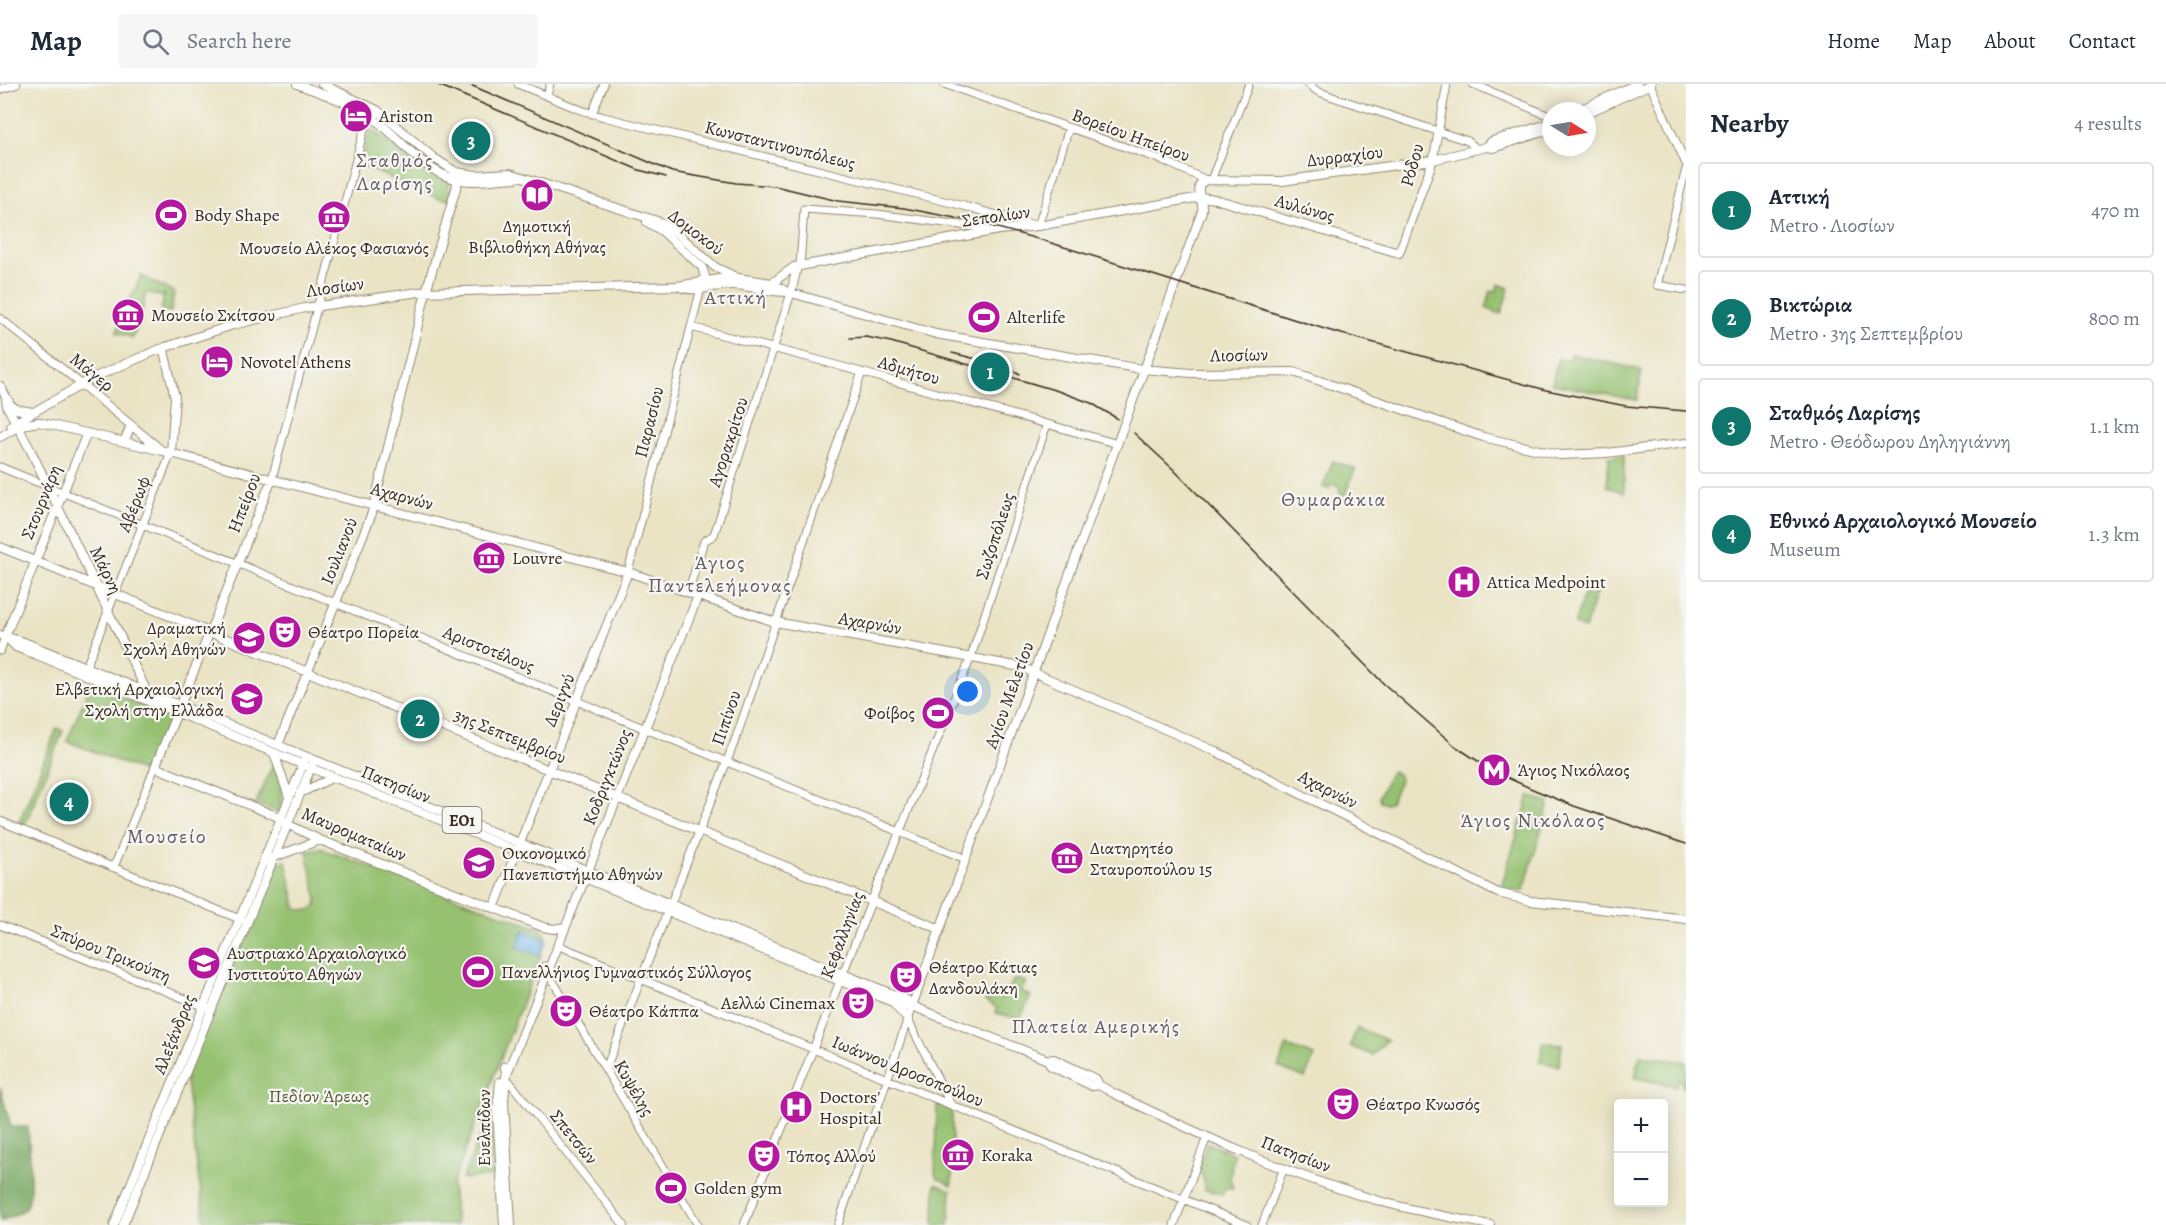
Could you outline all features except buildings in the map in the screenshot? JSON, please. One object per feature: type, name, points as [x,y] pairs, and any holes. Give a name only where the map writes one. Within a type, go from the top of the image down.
[{"type":"main road","points":[[0,89],[16,84]]},
{"type":"main road","points":[[297,84],[372,117],[429,167],[457,176]]},
{"type":"main road","points":[[322,84],[380,112],[457,176]]},
{"type":"main road","points":[[1596,102],[1637,84]]},
{"type":"main road","points":[[1596,109],[1651,84]]},
{"type":"main road","name":"Δυρραχίου","points":[[1481,148],[1492,141],[1542,126]]},
{"type":"main road","name":"Δυρραχίου","points":[[1208,180],[1282,181],[1432,160],[1493,147],[1542,132]]},
{"type":"main road","name":"Ρόδου","points":[[1399,253],[1432,160]]},
{"type":"main road","name":"Δομοκού","points":[[457,176],[510,173],[663,224],[715,267],[737,278]]},
{"type":"main road","name":"Ιουλιανού","points":[[276,749],[374,506],[457,176]]},
{"type":"main road","name":"Αγίου Μελετίου","points":[[912,1006],[1180,274],[1202,211],[1199,187],[1208,180]]},
{"type":"main road","name":"Σεπολίων","points":[[798,267],[1201,197]]},
{"type":"main road","name":"Αυλώνος","points":[[1201,197],[1215,199],[1399,253]]},
{"type":"main road","name":"Δομοκού","points":[[634,215],[660,230],[702,267],[705,272],[702,284]]},
{"type":"main road","points":[[781,290],[798,267]]},
{"type":"main road","name":"Λιοσίων","points":[[2,434],[32,412],[81,384],[163,349],[273,314],[426,292],[678,286],[737,278],[945,336],[1145,369],[1191,373],[1294,372],[1483,437],[1564,456],[1686,443]]},
{"type":"main road","name":"Λιοσίων","points":[[702,284],[781,290]]},
{"type":"main road","points":[[163,349],[175,397],[167,452]]},
{"type":"main road","name":"Μάγερ","points":[[81,384],[167,452]]},
{"type":"main road","name":"Μάρνη","points":[[0,386],[24,442],[31,452],[152,702]]},
{"type":"main road","points":[[8,401],[16,409],[32,412]]},
{"type":"main road","name":"Αχαρνών","points":[[18,424],[39,422],[167,452],[628,572],[775,622],[1013,665],[1226,756],[1498,892],[1531,901],[1686,919]]},
{"type":"main road","name":"Μάρνη","points":[[18,424],[29,443],[31,452]]},
{"type":"main road","points":[[124,442],[131,425]]},
{"type":"main road","name":"Στουρνάρη","points":[[3,636],[36,561],[87,433]]},
{"type":"main road","points":[[2,434],[15,436],[24,442]]},
{"type":"main road","name":"Ηπείρου","points":[[155,766],[272,479]]},
{"type":"main road","points":[[51,523],[59,522],[66,525]]},
{"type":"main road","name":"3ης Σεπτεμβρίου","points":[[0,547],[940,929]]},
{"type":"main road","name":"Δεριγνύ","points":[[494,908],[628,572]]},
{"type":"main road","name":"Κοδριγκτώνος","points":[[546,968],[645,728],[695,595]]},
{"type":"main road","name":"Πατησίων","points":[[3,636],[19,640],[86,667],[147,692],[178,709],[842,978],[907,1000],[912,1006],[1048,1060],[1051,1066],[1092,1086],[1100,1085],[1207,1137],[1284,1168],[1384,1202],[1490,1225]]},
{"type":"main road","name":"Πατησίων","points":[[3,636],[26,651],[152,702],[178,709]]},
{"type":"main road","points":[[125,683],[134,679],[135,668]]},
{"type":"main road","points":[[276,749],[290,797]]},
{"type":"main road","name":"Πατησίων","points":[[308,762],[334,777],[518,847]]},
{"type":"main road","name":"Αλεξάνδρας","points":[[114,1225],[284,821],[300,793],[308,762]]},
{"type":"main road","name":"Αλεξάνδρας","points":[[243,920],[272,858],[290,797],[308,762]]},
{"type":"main road","name":"Μαυροματαίων","points":[[155,766],[284,821],[320,840],[543,927],[554,929],[564,927]]},
{"type":"main road","points":[[300,793],[334,777]]},
{"type":"main road","points":[[272,858],[320,840]]},
{"type":"main road","points":[[543,927],[556,943]]},
{"type":"main road","name":"Ευελπίδων","points":[[504,1225],[497,1100],[504,1066],[546,968]]},
{"type":"main road","name":"Ευελπίδων","points":[[510,1225],[504,1102],[506,1076],[546,968]]},
{"type":"main road","name":"Πατησίων","points":[[842,978],[885,999],[905,1007],[912,1006]]},
{"type":"main road","points":[[885,999],[897,1007],[908,1020]]},
{"type":"main road","name":"Αλεξάνδρας","points":[[123,1225],[207,1008]]},
{"type":"street","name":"Κωνσταντινουπόλεως","points":[[518,84],[592,114],[950,202],[1038,226]]},
{"type":"street","points":[[547,96],[550,84]]},
{"type":"street","points":[[592,114],[604,84]]},
{"type":"street","name":"Βορείου Ηπείρου","points":[[944,84],[1162,160],[1208,180]]},
{"type":"street","points":[[1208,180],[1249,84]]},
{"type":"street","points":[[1308,84],[1317,91],[1438,130],[1481,148]]},
{"type":"street","name":"Ρόδου","points":[[1432,160],[1446,84]]},
{"type":"street","points":[[1473,84],[1542,113]]},
{"type":"street","points":[[1651,84],[1686,164]]},
{"type":"street","points":[[372,117],[380,112]]},
{"type":"street","name":"Ηπείρου","points":[[272,479],[362,138],[366,124],[372,117]]},
{"type":"street","points":[[1038,226],[1069,128]]},
{"type":"street","points":[[1686,169],[1657,285],[1686,290]]},
{"type":"street","points":[[798,267],[804,209],[877,214],[999,231]]},
{"type":"street","name":"Παρασίου","points":[[628,572],[702,284]]},
{"type":"street","name":"Αγορακρίτου","points":[[695,595],[691,583],[704,541],[714,535],[773,349],[781,290]]},
{"type":"street","name":"Μάγερ","points":[[0,318],[81,384]]},
{"type":"street","name":"Αδμήτου","points":[[691,327],[1118,444]]},
{"type":"street","name":"Πιπίνου","points":[[606,1068],[727,761],[862,372]]},
{"type":"street","name":"Σωζοπόλεως","points":[[971,657],[1047,424]]},
{"type":"street","name":"Αβέρωφ","points":[[86,667],[142,525],[167,452]]},
{"type":"street","name":"Αριστοτέλους","points":[[0,467],[966,859]]},
{"type":"street","name":"Στουρνάρη","points":[[0,651],[3,636]]},
{"type":"street","name":"Κεφαλληνίας","points":[[744,1225],[871,901],[971,657]]},
{"type":"street","points":[[112,867],[155,766]]},
{"type":"street","points":[[0,821],[243,920]]},
{"type":"street","name":"Σπύρου Τρικούπη","points":[[0,925],[207,1008]]},
{"type":"street","name":"Ιωάννου Δροσοπούλου","points":[[556,943],[1247,1225]]},
{"type":"street","name":"Κυψέλης","points":[[546,968],[698,1225]]},
{"type":"street","name":"Αγίου Μελετίου","points":[[838,1225],[912,1006]]},
{"type":"street","points":[[908,1020],[951,1105]]},
{"type":"street","name":"Σπετσών","points":[[504,1066],[506,1076],[624,1225]]},
{"type":"street","points":[[1174,1225],[1207,1137]]},
{"type":"street","points":[[1262,1225],[1284,1168]]},
{"type":"green space","points":[[370,130],[375,131],[412,162],[450,181],[449,200],[438,198],[360,165]]},
{"type":"green space","points":[[141,276],[174,292],[171,312],[161,310],[165,292],[163,297],[146,292],[139,327],[133,338],[116,332],[122,319],[128,322],[133,321],[137,311],[127,306]]},
{"type":"green space","points":[[1498,284],[1509,288],[1501,314],[1486,308],[1491,291],[1496,292]]},
{"type":"green space","points":[[1571,354],[1642,370],[1637,400],[1552,384],[1558,358],[1569,361]]},
{"type":"green space","points":[[1624,455],[1624,493],[1607,486],[1609,457]]},
{"type":"green space","points":[[1333,461],[1355,469],[1345,495],[1339,493],[1340,487],[1331,484],[1329,489],[1323,487]]},
{"type":"green space","points":[[1587,585],[1597,589],[1585,629],[1574,625]]},
{"type":"green space","points":[[90,685],[167,716],[169,719],[147,773],[67,741]]},
{"type":"green space","points":[[57,728],[63,731],[25,825],[19,822]]},
{"type":"green space","points":[[274,762],[281,787],[279,813],[256,803]]},
{"type":"green space","points":[[1390,773],[1398,774],[1400,780],[1390,803],[1385,804],[1380,801],[1379,797]]},
{"type":"green space","points":[[1529,796],[1549,803],[1524,890],[1517,891],[1501,887]]},
{"type":"green space","name":"Πεδίον Άρεως","points":[[319,848],[541,929],[546,935],[546,941],[452,1185],[456,1225],[207,1225],[204,1218],[185,1075],[272,865],[286,861],[296,907],[304,910],[312,909],[316,906],[317,899],[307,852]]},
{"type":"green space","points":[[1013,980],[1026,982],[1021,992],[1031,996],[1020,1019],[995,1013],[997,1008],[985,1001],[989,993],[1002,998],[1005,989],[1009,990]]},
{"type":"green space","points":[[1357,1028],[1387,1040],[1372,1055],[1350,1046]]},
{"type":"green space","points":[[1543,1042],[1562,1045],[1559,1066],[1540,1062]]},
{"type":"green space","points":[[1287,1046],[1314,1056],[1305,1078],[1278,1067]]},
{"type":"green space","points":[[1640,1055],[1686,1062],[1686,1088],[1682,1087],[1683,1082],[1677,1081],[1676,1086],[1635,1078]]},
{"type":"green space","points":[[0,1087],[11,1127],[28,1127],[30,1193],[24,1210],[0,1221]]},
{"type":"green space","points":[[937,1104],[952,1109],[952,1185],[937,1178],[935,1173]]},
{"type":"green space","points":[[488,1119],[491,1120],[494,1176],[462,1179]]},
{"type":"green space","points":[[1207,1143],[1234,1154],[1230,1179],[1233,1188],[1225,1188],[1222,1194],[1205,1190],[1202,1174],[1197,1172]]},
{"type":"green space","points":[[935,1184],[951,1190],[949,1225],[934,1225]]},
{"type":"water","points":[[523,930],[547,940],[540,956],[517,947]]},
{"type":"railway","points":[[436,84],[639,170],[666,177]]},
{"type":"railway","points":[[468,84],[672,172],[736,183],[775,186],[838,201],[904,208],[976,222],[1045,241],[1331,331],[1546,390],[1626,406],[1686,411]]},
{"type":"railway","points":[[850,338],[866,337],[891,342],[1058,391],[1091,403],[1118,419]]},
{"type":"railway","points":[[952,353],[1005,366],[1020,374]]},
{"type":"railway","points":[[1134,433],[1173,469],[1384,684],[1455,746],[1493,771],[1530,788],[1574,806],[1686,844]]},
{"type":"place","name":"Ariston","points":[[356,116]]},
{"type":"place","name":"Σταθμός Λαρίσης","points":[[471,141]]},
{"type":"place","name":"Δημοτική Βιβλιοθήκη Αθήνας","points":[[537,195]]},
{"type":"place","name":"Body Shape","points":[[171,215]]},
{"type":"place","name":"Μουσείο Αλέκος Φασιανός","points":[[334,217]]},
{"type":"place","name":"Μουσείο Σκίτσου","points":[[128,315]]},
{"type":"place","name":"Alterlife","points":[[984,317]]},
{"type":"place","name":"Novotel Athens","points":[[217,362]]},
{"type":"place","name":"Αττική","points":[[990,372]]},
{"type":"place","name":"Louvre","points":[[489,558]]},
{"type":"place","name":"Attica Medpoint","points":[[1464,582]]},
{"type":"place","name":"Θέατρο Πορεία","points":[[285,632]]},
{"type":"place","name":"Δραματική Σχολή Αθηνών","points":[[249,638]]},
{"type":"place","name":"Ελβετική Αρχαιολογική Σχολή στην Ελλάδα","points":[[247,699]]},
{"type":"place","name":"Φοίβος","points":[[938,713]]},
{"type":"place","name":"Βικτώρια","points":[[420,719]]},
{"type":"place","name":"Άγιος Νικόλαος","points":[[1494,770]]},
{"type":"place","name":"Εθνικό Αρχαιολογικό Μουσείο","points":[[69,802]]},
{"type":"place","name":"Διατηρητέο Σταυροπούλου 15","points":[[1067,858]]},
{"type":"place","name":"Οικονομικό Πανεπιστήμιο Αθηνών","points":[[479,863]]},
{"type":"place","name":"Αυστριακό Αρχαιολογικό Ινστιτούτο Αθηνών","points":[[204,963]]},
{"type":"place","name":"Πανελλήνιος Γυμναστικός Σύλλογος","points":[[478,972]]},
{"type":"place","name":"Θέατρο Κάτιας Δανδουλάκη","points":[[906,977]]},
{"type":"place","name":"Αελλώ Cinemax","points":[[858,1003]]},
{"type":"place","name":"Θέατρο Κάππα","points":[[566,1011]]},
{"type":"place","name":"Θέατρο Κνωσός","points":[[1343,1104]]},
{"type":"place","name":"Doctors' Hospital","points":[[796,1107]]},
{"type":"place","name":"Koraka","points":[[958,1155]]},
{"type":"place","name":"Τόπος Αλλού","points":[[764,1156]]},
{"type":"place","name":"Golden gym","points":[[671,1188]]},
{"type":"district","name":"Σταθμός Λαρίσης","points":[[395,172]]},
{"type":"district","name":"Αττική","points":[[736,297]]},
{"type":"district","name":"Θυμαράκια","points":[[1334,499]]},
{"type":"district","name":"Άγιος Παντελεήμονας","points":[[720,574]]},
{"type":"district","name":"Άγιος Νικόλαος","points":[[1533,820]]},
{"type":"district","name":"Μουσείο","points":[[167,836]]},
{"type":"district","name":"Πλατεία Αμερικής","points":[[1096,1026]]}]
